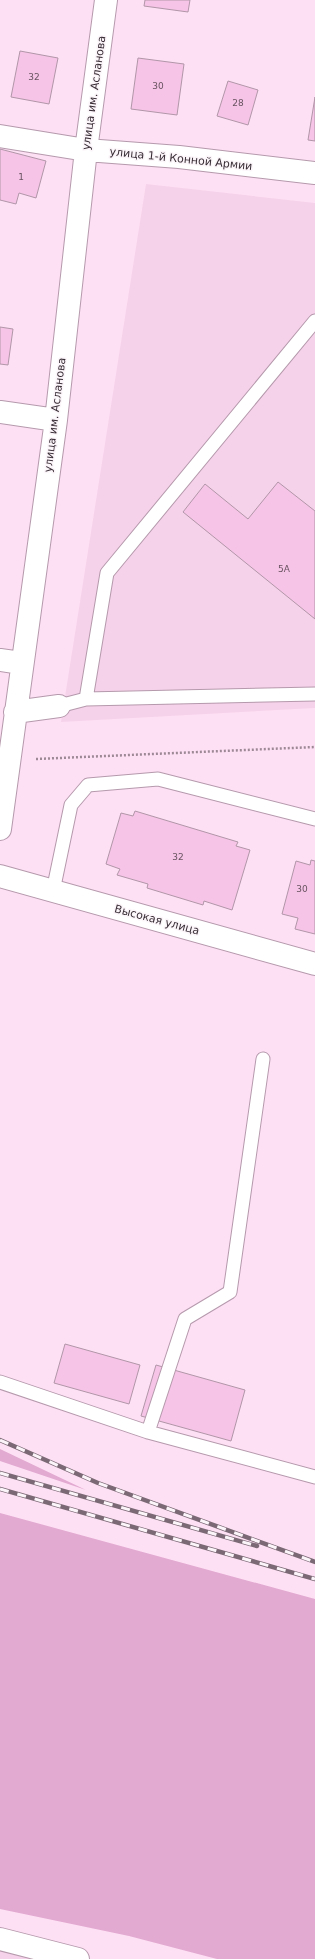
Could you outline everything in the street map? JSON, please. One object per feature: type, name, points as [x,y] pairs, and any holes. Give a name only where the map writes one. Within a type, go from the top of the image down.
[{"type":"street","name":"улица им. Асланова","points":[[0,828],[21,663],[56,420],[86,150],[106,0]]},
{"type":"street","name":"улица 1-й Конной Армии","points":[[0,136],[86,150],[179,157],[315,173]]},
{"type":"street","points":[[0,412],[56,420]]},
{"type":"street","points":[[0,660],[21,663]]},
{"type":"street","points":[[15,712],[59,706]]},
{"type":"street","name":"Высокая улица","points":[[0,876],[315,964]]},
{"type":"street","points":[[0,1939],[78,1959]]},
{"type":"lane","points":[[86,699],[107,574],[315,321]]},
{"type":"lane","points":[[59,706],[86,699],[315,694]]},
{"type":"lane","points":[[53,891],[71,805],[88,785],[158,780],[315,820]]},
{"type":"lane","points":[[148,1432],[185,1319],[230,1292],[263,1060]]},
{"type":"lane","points":[[0,1382],[148,1432],[315,1477]]},
{"type":"path","points":[[9,760],[315,747]]},
{"type":"shaded area","points":[[146,184],[315,203],[315,708],[61,722]]},
{"type":"shaded area","points":[[0,1449],[86,1490],[0,1461]]},
{"type":"shaded area","points":[[0,1513],[315,1599],[315,1959],[217,1959],[129,1936],[0,1909]]},
{"type":"shaded area","points":[[0,1939],[78,1959],[0,1959]]},
{"type":"building","points":[[145,0],[190,0],[188,12],[144,6]]},
{"type":"building","points":[[20,51],[58,58],[49,104],[11,97]]},
{"type":"building","points":[[138,58],[184,64],[177,115],[131,109]]},
{"type":"building","points":[[228,81],[258,90],[248,125],[217,116]]},
{"type":"building","points":[[315,97],[315,141],[308,140]]},
{"type":"building","points":[[0,149],[46,161],[36,198],[19,193],[16,204],[0,200]]},
{"type":"building","points":[[0,327],[13,329],[8,365],[0,364]]},
{"type":"building","points":[[278,482],[315,511],[315,619],[183,512],[205,484],[248,519]]},
{"type":"building","points":[[135,811],[238,842],[236,846],[250,850],[232,910],[204,901],[203,905],[147,888],[148,884],[117,875],[120,869],[106,864],[121,813],[133,816]]},
{"type":"building","points":[[311,860],[315,861],[315,934],[295,929],[298,918],[282,914],[296,861],[310,865]]},
{"type":"building","points":[[65,1344],[140,1365],[129,1404],[54,1383]]},
{"type":"building","points":[[156,1365],[245,1390],[231,1441],[141,1416]]},
{"type":"railway","points":[[0,1440],[98,1483],[315,1562]]},
{"type":"railway","points":[[0,1473],[257,1546]]},
{"type":"railway","points":[[0,1489],[315,1579]]}]
